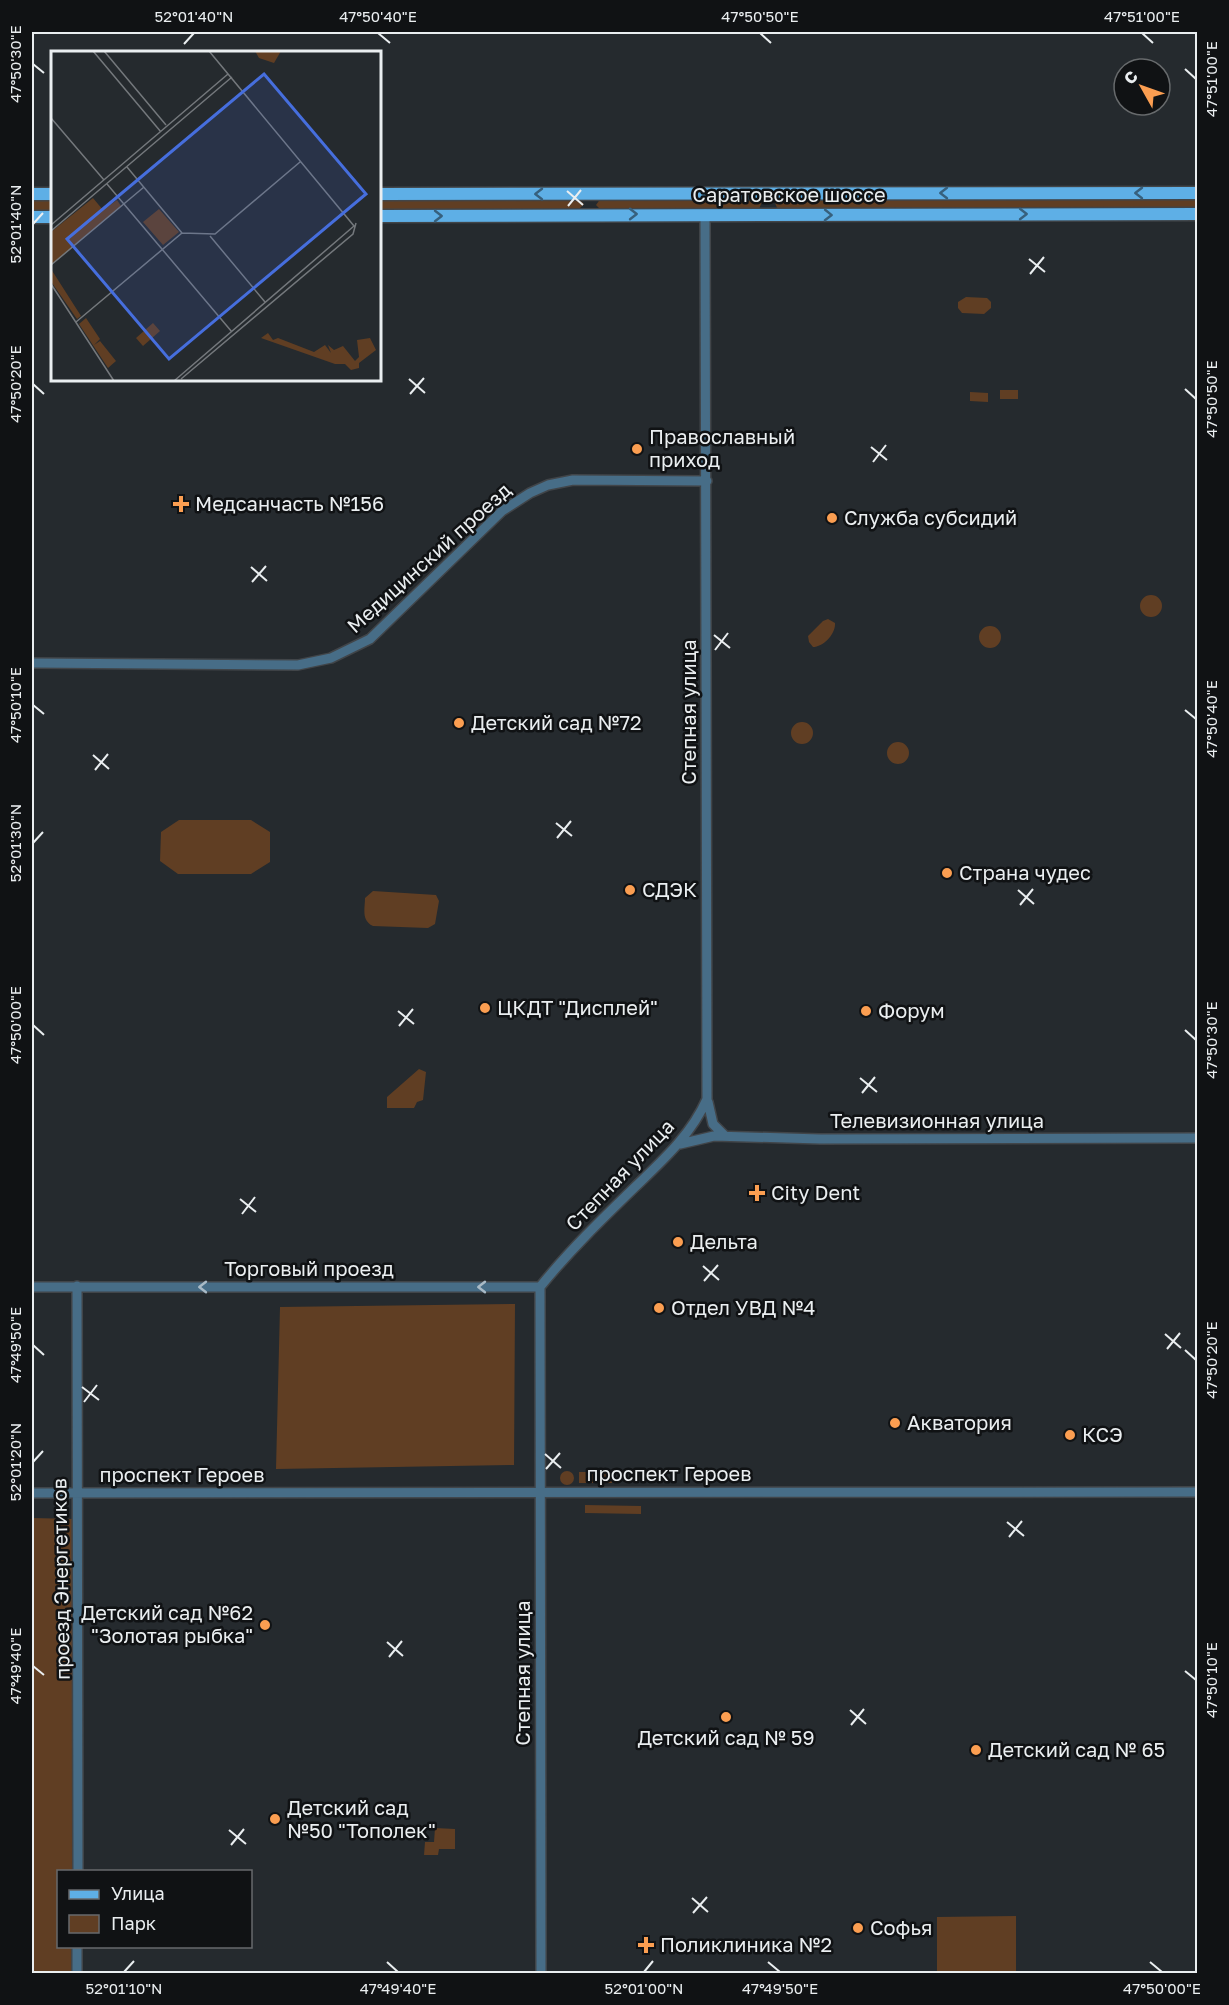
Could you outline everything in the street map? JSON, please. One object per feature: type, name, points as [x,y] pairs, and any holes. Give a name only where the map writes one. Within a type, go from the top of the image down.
[{"type":"main road","points":[[767,192],[767,214]]},
{"type":"main road","name":"Саратовское шоссе","points":[[381,194],[1197,193]]},
{"type":"main road","points":[[32,194],[51,194]]},
{"type":"main road","points":[[589,194],[589,214]]},
{"type":"main road","name":"Саратовское шоссе","points":[[381,216],[1197,214]]},
{"type":"main road","points":[[32,217],[51,217]]},
{"type":"street","name":"Степная улица","points":[[541,1974],[540,1287],[587,1234],[678,1145],[696,1123],[708,1100],[705,214]]},
{"type":"street","name":"Медицинский проезд","points":[[32,663],[298,664],[331,658],[370,639],[502,511],[530,493],[548,485],[573,480],[707,481]]},
{"type":"street","points":[[708,1100],[713,1124],[728,1137]]},
{"type":"street","name":"Телевизионная улица","points":[[678,1145],[701,1137],[1197,1138]]},
{"type":"street","name":"проезд Энергетиков","points":[[77,1286],[78,1870]]},
{"type":"street","name":"Торговый проезд","points":[[32,1287],[540,1287]]},
{"type":"street","name":"проспект Героев","points":[[32,1493],[1197,1492]]},
{"type":"street","points":[[77,1948],[77,1974]]},
{"type":"green space","points":[[1198,197],[1197,209],[778,210],[775,203],[780,198]]},
{"type":"green space","points":[[578,198],[584,204],[578,210],[381,211],[381,199]]},
{"type":"green space","points":[[601,198],[760,199],[762,202],[759,209],[754,210],[601,210],[596,205]]},
{"type":"green space","points":[[32,199],[51,199],[51,211],[32,211]]},
{"type":"green space","points":[[966,297],[987,298],[991,302],[991,308],[984,314],[962,313],[958,308],[958,302]]},
{"type":"green space","points":[[1000,390],[1018,390],[1018,399],[1000,399]]},
{"type":"green space","points":[[970,392],[988,393],[988,402],[970,401]]},
{"type":"green space","points":[[1151,595],[1161,602],[1162,606],[1155,616],[1151,617],[1141,610],[1140,606],[1147,596]]},
{"type":"green space","points":[[828,619],[835,623],[831,635],[825,642],[813,647],[808,636]]},
{"type":"green space","points":[[990,626],[1000,633],[1001,637],[994,647],[990,648],[980,641],[979,637],[986,627]]},
{"type":"green space","points":[[802,722],[812,729],[813,733],[806,743],[802,744],[792,737],[791,733],[798,723]]},
{"type":"green space","points":[[898,742],[908,749],[909,753],[902,763],[898,764],[888,757],[887,753],[894,743]]},
{"type":"green space","points":[[179,820],[251,820],[270,832],[270,862],[251,874],[178,874],[160,861],[161,832]]},
{"type":"green space","points":[[373,891],[436,895],[439,901],[435,924],[428,928],[369,924],[365,917],[365,898]]},
{"type":"green space","points":[[419,1069],[426,1072],[423,1100],[417,1102],[414,1108],[387,1108],[387,1097]]},
{"type":"green space","points":[[515,1304],[514,1465],[276,1469],[280,1307]]},
{"type":"green space","points":[[567,1471],[572,1473],[574,1478],[572,1483],[567,1485],[562,1483],[560,1478],[562,1473]]},
{"type":"green space","points":[[579,1472],[611,1472],[612,1483],[579,1483]]},
{"type":"green space","points":[[585,1505],[641,1506],[641,1514],[585,1513]]},
{"type":"green space","points":[[32,1518],[75,1519],[75,1870],[57,1870],[57,1948],[75,1948],[74,1973],[32,1974]]},
{"type":"green space","points":[[435,1828],[455,1829],[455,1849],[439,1849],[438,1855],[424,1855],[425,1842],[434,1842]]},
{"type":"green space","points":[[1016,1916],[1016,1973],[937,1973],[937,1917]]},
{"type":"place","name":"Православный приход","points":[[637,449]]},
{"type":"place","name":"Медсанчасть №156","points":[[181,504]]},
{"type":"place","name":"Служба субсидий","points":[[832,518]]},
{"type":"place","name":"Детский сад №72","points":[[459,723]]},
{"type":"place","name":"Страна чудес","points":[[947,873]]},
{"type":"place","name":"СДЭК","points":[[630,890]]},
{"type":"place","name":"ЦКДТ \"Дисплей\"","points":[[485,1008]]},
{"type":"place","name":"Форум","points":[[866,1011]]},
{"type":"place","name":"City Dent","points":[[757,1193]]},
{"type":"place","name":"Дельта","points":[[678,1242]]},
{"type":"place","name":"Отдел УВД №4","points":[[659,1308]]},
{"type":"place","name":"Акватория","points":[[895,1423]]},
{"type":"place","name":"КСЭ","points":[[1070,1435]]},
{"type":"place","name":"Детский сад №62 \"Золотая рыбка\"","points":[[265,1625]]},
{"type":"place","name":"Детский сад № 59","points":[[726,1717]]},
{"type":"place","name":"Детский сад № 65","points":[[976,1750]]},
{"type":"place","name":"Детский сад №50 \"Тополек\"","points":[[275,1819]]},
{"type":"place","name":"Софья","points":[[858,1928]]},
{"type":"place","name":"Поликлиника №2","points":[[646,1945]]}]
